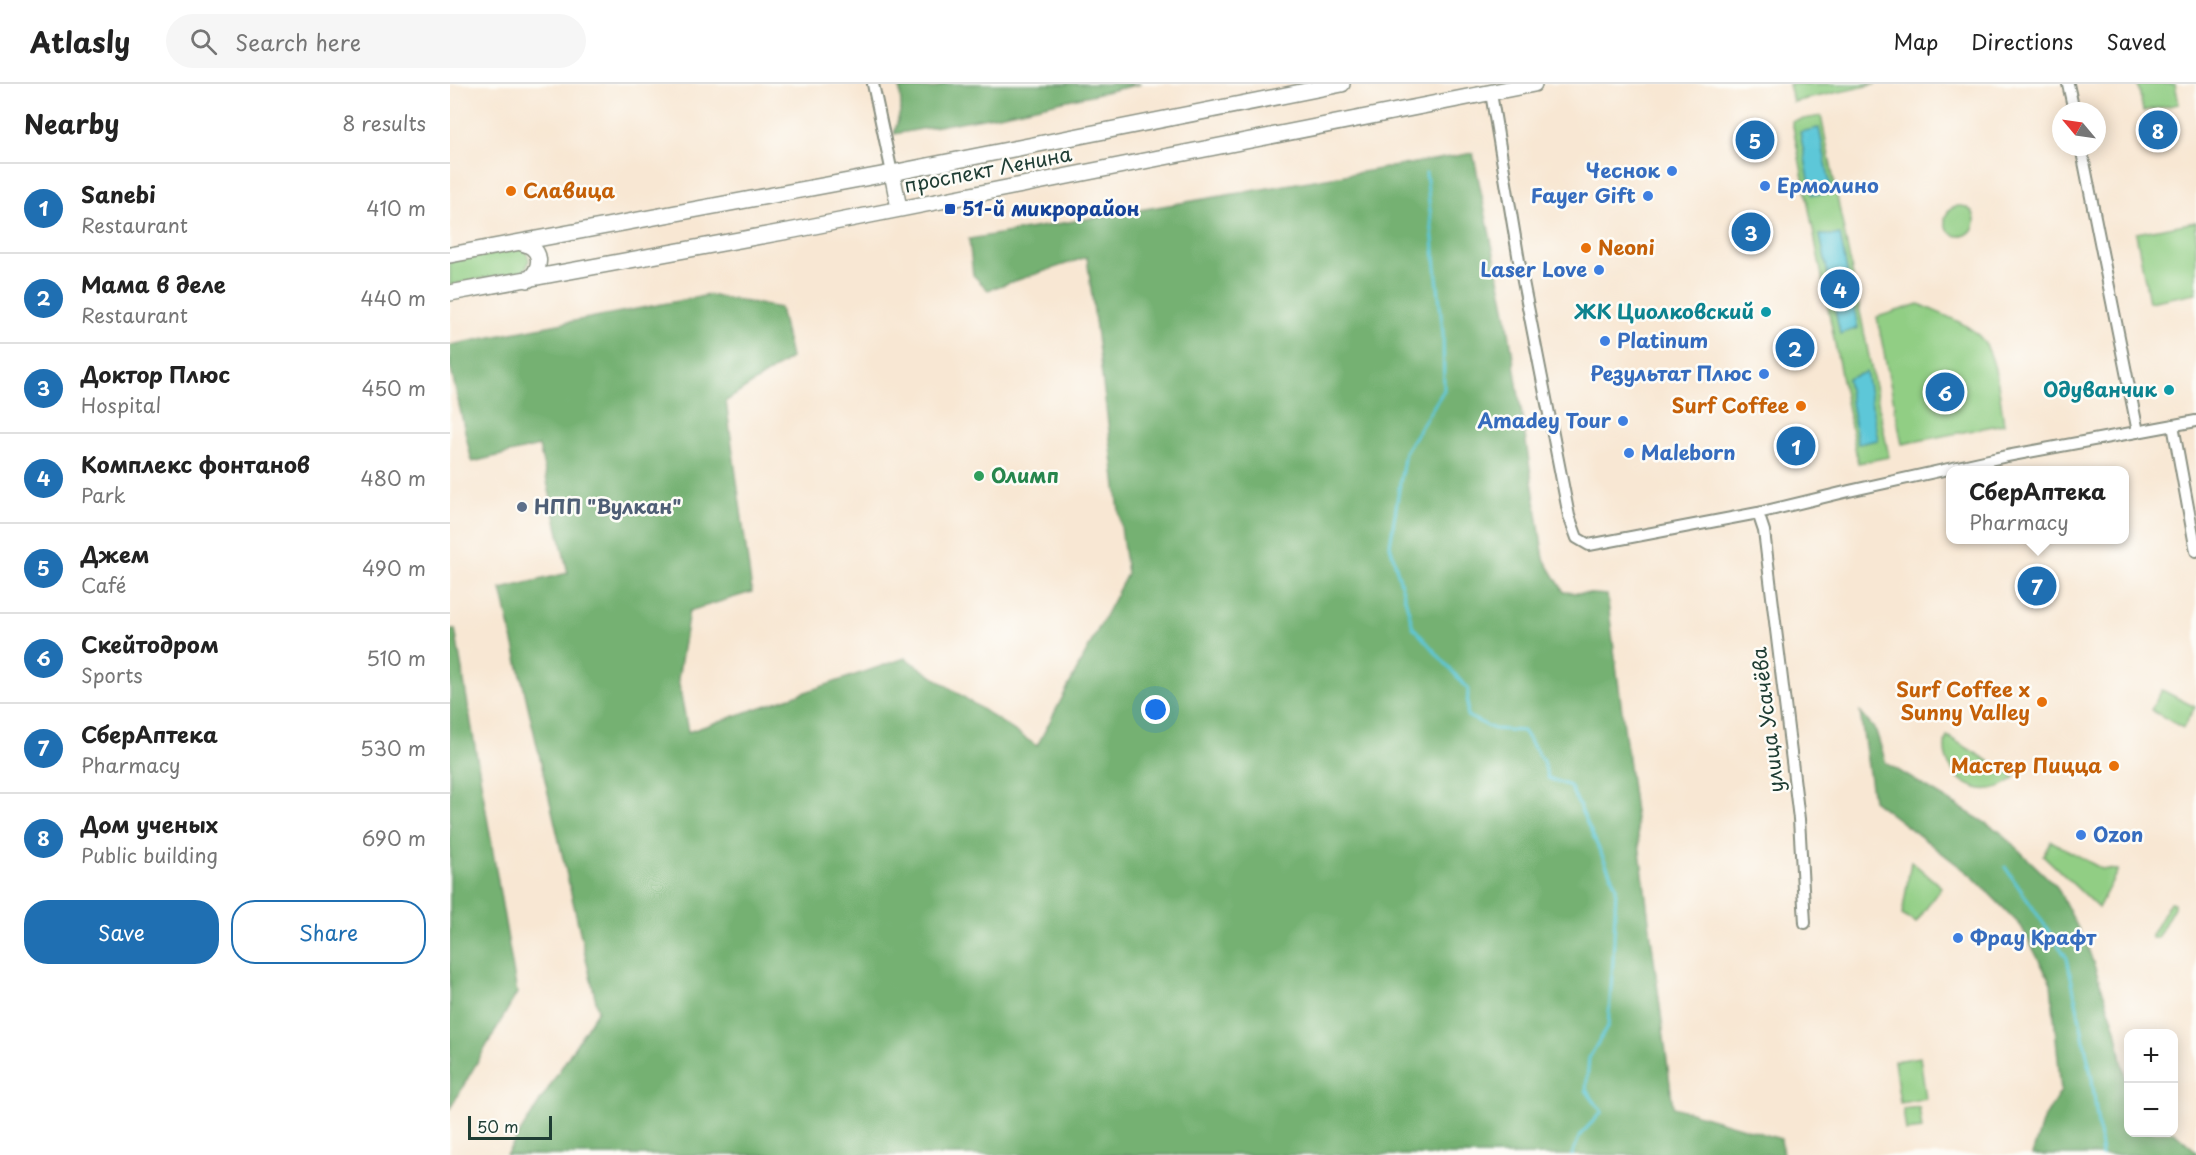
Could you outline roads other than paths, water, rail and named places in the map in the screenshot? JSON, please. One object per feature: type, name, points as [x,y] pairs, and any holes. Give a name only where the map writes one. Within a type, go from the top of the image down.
[{"type":"main road","name":"проспект Ленина","points":[[450,255],[892,173],[1342,84]]},
{"type":"main road","name":"проспект Ленина","points":[[450,293],[528,280],[1534,84]]},
{"type":"main road","points":[[892,173],[899,208]]},
{"type":"main road","points":[[520,243],[533,248],[539,257],[538,269],[528,280]]},
{"type":"street","points":[[873,84],[892,173]]},
{"type":"street","points":[[2068,84],[2072,102]]},
{"type":"street","points":[[1491,93],[1519,261],[1555,453],[1569,516],[1578,538],[1589,545],[1758,513],[1946,469]]},
{"type":"street","points":[[2083,156],[2138,432]]},
{"type":"street","points":[[1961,466],[2196,421]]},
{"type":"street","points":[[2173,425],[2196,551]]},
{"type":"street","name":"улица Усачёва","points":[[1758,513],[1764,531],[1799,819],[1805,923]]},
{"type":"water","points":[[1819,128],[1832,193],[1812,195],[1800,132]]},
{"type":"water","points":[[1820,235],[1840,235],[1858,328],[1840,334]]},
{"type":"water","points":[[1866,372],[1878,440],[1858,444],[1847,379]]},
{"type":"waterway","points":[[1426,173],[1443,333],[1444,390],[1405,452],[1390,545],[1413,627],[1468,689],[1467,716],[1494,729],[1523,731],[1543,761],[1548,778],[1570,786],[1616,886],[1608,1026],[1589,1058],[1586,1090],[1602,1112],[1580,1135],[1572,1155]]},
{"type":"waterway","points":[[2005,867],[2067,958],[2092,1079],[2102,1155]]},
{"type":"place","name":"Дом ученых","points":[[2158,130]]},
{"type":"place","name":"Джем","points":[[1755,140]]},
{"type":"place","name":"Чеснок","points":[[1672,171]]},
{"type":"place","name":"Ермолино","points":[[1765,186]]},
{"type":"place","name":"Славица","points":[[511,191]]},
{"type":"place","name":"Fayer Gift","points":[[1648,196]]},
{"type":"place","name":"51-й микрорайон","points":[[950,209]]},
{"type":"place","name":"Доктор Плюс","points":[[1751,232]]},
{"type":"place","name":"Neoni","points":[[1586,248]]},
{"type":"place","name":"Laser Love","points":[[1599,270]]},
{"type":"place","name":"Комплекс фонтанов","points":[[1840,289]]},
{"type":"place","name":"ЖК Циолковский","points":[[1766,312]]},
{"type":"place","name":"Platinum","points":[[1605,341]]},
{"type":"place","name":"Мама в деле","points":[[1795,348]]},
{"type":"place","name":"Результат Плюс","points":[[1764,374]]},
{"type":"place","name":"Одуванчик","points":[[2169,390]]},
{"type":"place","name":"Скейтодром","points":[[1945,392]]},
{"type":"place","name":"Surf Coffee","points":[[1801,406]]},
{"type":"place","name":"Amadey Tour","points":[[1623,421]]},
{"type":"place","name":"Sanebi","points":[[1796,446]]},
{"type":"place","name":"Maleborn","points":[[1629,453]]},
{"type":"place","name":"Олимп","points":[[979,476]]},
{"type":"place","name":"НПП \"Вулкан\"","points":[[522,507]]},
{"type":"place","name":"СберАптека","points":[[2037,586]]},
{"type":"place","name":"Surf Coffee x Sunny Valley","points":[[2042,702]]},
{"type":"place","name":"Мастер Пицца","points":[[2114,766]]},
{"type":"place","name":"Ozon","points":[[2081,835]]},
{"type":"place","name":"Фрау Крафт","points":[[1958,938]]}]
